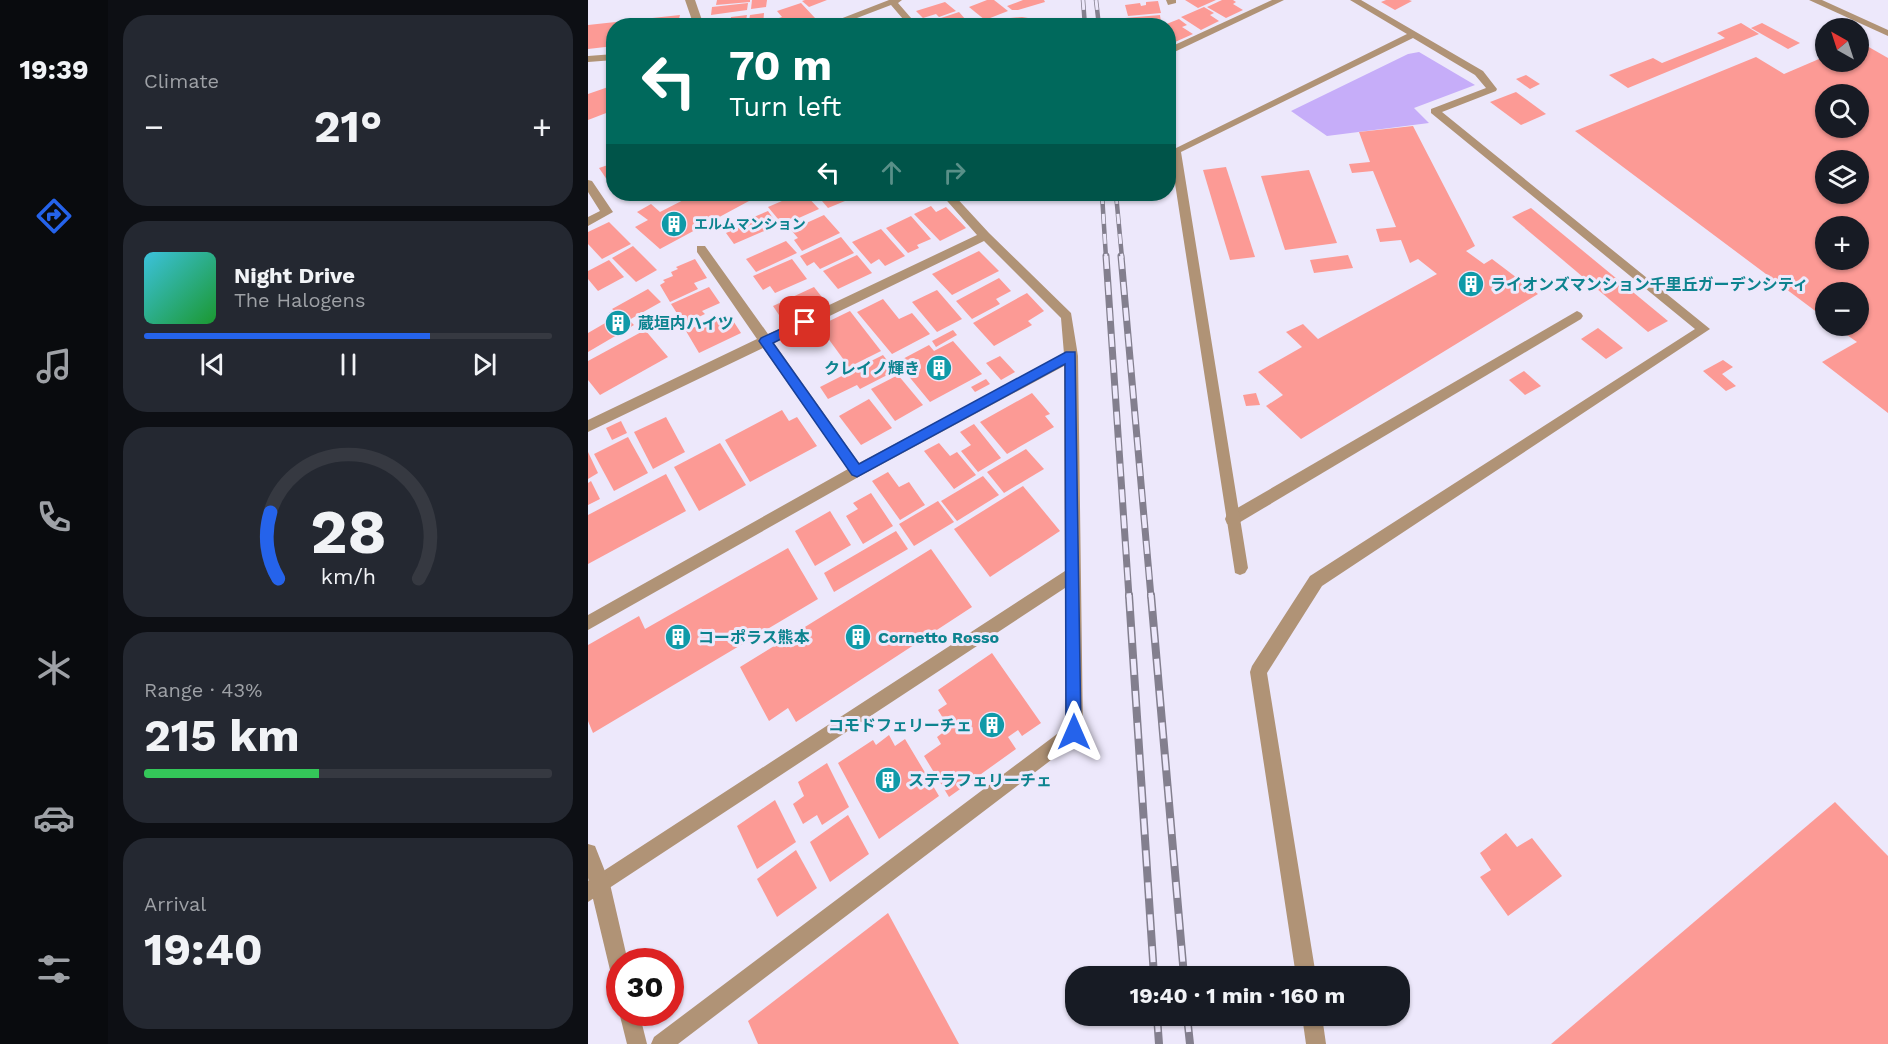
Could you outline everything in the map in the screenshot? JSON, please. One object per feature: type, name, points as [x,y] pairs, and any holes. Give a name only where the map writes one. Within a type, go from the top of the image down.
[{"type":"street","points":[[690,0],[696,18]]},
{"type":"street","points":[[1176,48],[1279,0]]},
{"type":"street","points":[[1814,0],[1888,33]]},
{"type":"street","points":[[858,18],[895,1],[908,18]]},
{"type":"street","points":[[1304,966],[1258,672],[1316,582],[1704,329],[1436,111],[1492,89],[1479,73],[1359,1]]},
{"type":"street","points":[[1176,150],[1415,34]]},
{"type":"street","points":[[588,59],[606,58]]},
{"type":"street","points":[[1176,156],[1240,568]]},
{"type":"street","points":[[588,184],[607,212],[588,222]]},
{"type":"street","points":[[661,1044],[1074,732],[1071,356],[1067,316],[985,236],[953,201]]},
{"type":"street","points":[[588,426],[985,236]]},
{"type":"street","points":[[701,249],[857,471]]},
{"type":"street","points":[[1232,519],[1577,316]]},
{"type":"street","points":[[588,622],[857,471],[1071,356]]},
{"type":"street","points":[[594,888],[1072,575]]},
{"type":"street","points":[[588,853],[594,888],[613,948]]},
{"type":"street","points":[[632,1026],[637,1044]]},
{"type":"street","points":[[1313,1026],[1316,1044]]},
{"type":"shaded area","points":[[1419,52],[1475,85],[1414,108],[1429,123],[1327,136],[1291,111],[1408,54]]},
{"type":"building","points":[[717,0],[750,0],[750,2],[716,5]]},
{"type":"building","points":[[752,0],[767,0],[766,7],[751,9]]},
{"type":"building","points":[[827,0],[809,7],[802,1]]},
{"type":"building","points":[[987,0],[994,0],[1008,11],[990,18],[983,18],[969,7]]},
{"type":"building","points":[[1023,0],[1044,0],[1045,2],[1018,10],[1012,10],[1007,6]]},
{"type":"building","points":[[1185,0],[1216,0],[1198,8]]},
{"type":"building","points":[[1222,0],[1233,0],[1236,2],[1233,4],[1243,10],[1226,18],[1207,7]]},
{"type":"building","points":[[1386,0],[1412,1],[1395,10],[1381,2]]},
{"type":"building","points":[[1158,1],[1161,13],[1128,16],[1125,5],[1140,3],[1141,6],[1146,5],[1146,2]]},
{"type":"building","points":[[945,2],[956,11],[939,17],[936,14],[923,18],[916,11]]},
{"type":"building","points":[[748,3],[747,10],[711,15],[712,7]]},
{"type":"building","points":[[801,3],[815,18],[779,18],[782,17],[777,11]]},
{"type":"building","points":[[1204,7],[1214,13],[1210,15],[1219,21],[1201,30],[1181,17]]},
{"type":"building","points":[[959,12],[964,18],[941,18]]},
{"type":"building","points":[[764,13],[764,18],[749,18],[750,15]]},
{"type":"building","points":[[680,15],[679,18],[652,18]]},
{"type":"building","points":[[747,15],[746,18],[731,17]]},
{"type":"building","points":[[1160,15],[1160,18],[1125,18]]},
{"type":"building","points":[[1179,19],[1187,25],[1182,27],[1193,34],[1176,42],[1176,20]]},
{"type":"building","points":[[606,23],[606,47],[588,49],[588,25]]},
{"type":"building","points":[[1741,23],[1759,34],[1628,88],[1609,75],[1653,58],[1662,63],[1725,38],[1717,33]]},
{"type":"building","points":[[1762,23],[1800,43],[1788,49],[1751,28]]},
{"type":"building","points":[[1869,47],[1888,58],[1888,413],[1822,362],[1857,342],[1848,336],[1869,336],[1869,282],[1815,282],[1815,311],[1575,131],[1756,57],[1784,74],[1815,61],[1815,72],[1869,72]]},
{"type":"building","points":[[1526,75],[1540,84],[1530,89],[1516,79]]},
{"type":"building","points":[[606,88],[606,113],[588,120],[588,94]]},
{"type":"building","points":[[1516,92],[1546,114],[1521,125],[1490,102]]},
{"type":"building","name":"ライオンズマンション千里丘ガーデンシティ","points":[[1413,126],[1475,246],[1466,251],[1484,264],[1492,259],[1538,294],[1301,439],[1266,406],[1283,395],[1258,372],[1302,347],[1286,332],[1303,324],[1318,339],[1437,274],[1418,259],[1410,263],[1401,240],[1380,242],[1376,229],[1396,227],[1373,171],[1352,173],[1349,164],[1370,162],[1359,132]]},
{"type":"building","points":[[606,166],[606,178],[599,168]]},
{"type":"building","points":[[1226,167],[1255,257],[1230,260],[1203,170]]},
{"type":"building","points":[[1309,170],[1337,243],[1285,250],[1261,176]]},
{"type":"building","name":"エルムマンション","points":[[681,201],[749,201],[660,249],[635,227],[648,220],[637,212],[651,204],[660,212]]},
{"type":"building","points":[[782,201],[812,201],[819,209],[783,225],[768,207]]},
{"type":"building","points":[[822,201],[845,201],[828,208]]},
{"type":"building","points":[[931,206],[936,212],[946,207],[966,228],[940,241],[914,214]]},
{"type":"building","points":[[1531,208],[1668,321],[1648,332],[1512,217]]},
{"type":"building","points":[[768,211],[778,225],[734,244],[726,233],[744,225],[742,222]]},
{"type":"building","points":[[824,215],[840,233],[802,251],[794,240],[798,238],[791,230]]},
{"type":"building","points":[[911,216],[931,239],[917,245],[919,248],[908,253],[886,228]]},
{"type":"building","points":[[609,222],[631,244],[602,259],[588,244],[588,232]]},
{"type":"building","points":[[881,229],[905,256],[885,266],[879,259],[871,264],[852,242]]},
{"type":"building","points":[[841,237],[854,253],[820,269],[814,262],[807,266],[800,256]]},
{"type":"building","points":[[786,241],[797,253],[756,272],[746,259]]},
{"type":"building","points":[[633,246],[657,270],[636,282],[612,258]]},
{"type":"building","points":[[979,251],[999,271],[952,295],[932,274]]},
{"type":"building","points":[[857,255],[872,273],[838,289],[823,271]]},
{"type":"building","points":[[1348,255],[1353,268],[1314,273],[1310,260]]},
{"type":"building","points":[[695,259],[707,278],[694,283],[698,289],[670,302],[660,285],[665,282],[663,280],[673,276],[671,272],[678,269],[676,267]]},
{"type":"building","points":[[792,259],[807,279],[775,293],[770,286],[763,290],[753,276]]},
{"type":"building","points":[[609,260],[624,277],[598,291],[588,279],[588,271]]},
{"type":"building","points":[[999,278],[1011,291],[996,299],[1000,304],[972,319],[956,301]]},
{"type":"building","points":[[709,287],[720,303],[702,311],[705,314],[684,324],[671,304]]},
{"type":"building","points":[[814,287],[825,301],[783,321],[773,306]]},
{"type":"building","name":"蔵垣内ハイツ","points":[[648,289],[661,302],[629,320],[634,325],[588,352],[588,333],[619,315],[612,309]]},
{"type":"building","points":[[937,290],[962,319],[937,332],[912,302]]},
{"type":"building","points":[[1027,293],[1044,311],[1028,321],[1032,325],[994,346],[973,323]]},
{"type":"building","points":[[883,299],[899,319],[912,313],[930,334],[892,354],[857,312]]},
{"type":"building","points":[[850,311],[881,351],[849,367],[819,326]]},
{"type":"building","points":[[718,316],[721,320],[730,316],[741,333],[699,353],[686,331]]},
{"type":"building","points":[[1598,328],[1623,348],[1606,359],[1581,339]]},
{"type":"building","points":[[645,330],[668,357],[600,395],[588,380],[588,361]]},
{"type":"building","points":[[953,330],[957,335],[936,347],[932,341]]},
{"type":"building","name":"クレイノ輝き","points":[[953,341],[982,374],[930,402],[897,362],[929,345],[934,351]]},
{"type":"building","points":[[883,355],[895,371],[860,389],[857,385],[828,399],[820,387]]},
{"type":"building","points":[[1000,356],[1015,372],[1001,380],[986,363]]},
{"type":"building","points":[[1723,360],[1733,367],[1722,374],[1736,386],[1726,391],[1703,371]]},
{"type":"building","points":[[1524,371],[1541,386],[1525,395],[1509,380]]},
{"type":"building","points":[[898,375],[923,405],[895,421],[871,389]]},
{"type":"building","points":[[986,379],[990,384],[975,392],[971,387]]},
{"type":"building","points":[[1032,393],[1050,414],[1045,416],[1054,427],[1007,454],[980,422]]},
{"type":"building","points":[[1256,393],[1260,405],[1246,406],[1243,395]]},
{"type":"building","points":[[869,399],[892,428],[861,445],[839,416]]},
{"type":"building","points":[[782,410],[789,421],[797,417],[817,446],[750,482],[725,440]]},
{"type":"building","points":[[666,417],[685,452],[653,469],[634,432]]},
{"type":"building","points":[[621,421],[627,433],[612,440],[606,428]]},
{"type":"building","points":[[974,424],[1001,458],[978,472],[961,451],[971,445],[960,432]]},
{"type":"building","points":[[628,437],[648,473],[614,491],[594,454]]},
{"type":"building","points":[[720,443],[746,485],[699,511],[674,467]]},
{"type":"building","points":[[939,443],[950,456],[957,452],[976,475],[954,489],[924,451]]},
{"type":"building","points":[[1026,449],[1044,469],[1004,493],[987,472]]},
{"type":"building","points":[[588,452],[598,473],[588,479]]},
{"type":"building","points":[[888,472],[899,487],[909,482],[925,505],[900,520],[872,481]]},
{"type":"building","points":[[666,474],[686,511],[588,564],[588,515]]},
{"type":"building","points":[[983,476],[999,495],[957,521],[941,501]]},
{"type":"building","points":[[591,481],[600,499],[588,505],[588,483]]},
{"type":"building","points":[[1023,486],[1060,531],[990,577],[954,529]]},
{"type":"building","points":[[871,493],[893,526],[863,544],[846,516],[858,509],[853,503]]},
{"type":"building","points":[[938,501],[954,522],[914,546],[899,524]]},
{"type":"building","points":[[830,511],[851,545],[815,566],[795,531]]},
{"type":"building","points":[[896,531],[908,549],[834,592],[824,573]]},
{"type":"building","name":"コーポラス熊本","points":[[788,548],[818,599],[593,733],[588,721],[588,645],[639,616],[645,629]]},
{"type":"building","name":"Cornetto Rosso","points":[[931,549],[972,607],[796,722],[788,708],[769,721],[740,667]]},
{"type":"building","name":"コモドフェリーチェ","points":[[992,653],[1041,723],[1022,736],[1018,730],[1008,737],[1016,749],[949,797],[924,756],[941,744],[937,737],[949,728],[938,710],[947,704],[938,690]]},
{"type":"building","name":"ステラフェリーチェ","points":[[889,735],[895,746],[905,739],[939,796],[879,839],[838,763],[873,740],[876,745]]},
{"type":"building","points":[[827,763],[849,807],[822,825],[817,815],[803,824],[793,804],[804,796],[798,782]]},
{"type":"building","points":[[775,800],[796,842],[757,869],[737,826]]},
{"type":"building","points":[[1835,802],[1888,856],[1888,1044],[1551,1044]]},
{"type":"building","points":[[848,815],[869,854],[830,882],[810,842]]},
{"type":"building","points":[[1506,833],[1517,847],[1532,838],[1562,876],[1508,916],[1480,877],[1491,870],[1480,853]]},
{"type":"building","points":[[796,850],[817,888],[777,917],[757,879]]},
{"type":"building","points":[[888,913],[959,1044],[758,1044],[748,1021]]},
{"type":"railway","points":[[1083,0],[1084,18]]},
{"type":"railway","points":[[1096,0],[1098,18]]},
{"type":"railway","points":[[1102,201],[1106,258]]},
{"type":"railway","points":[[1117,201],[1122,258]]},
{"type":"railway","points":[[1106,256],[1129,597]]},
{"type":"railway","points":[[1121,256],[1151,597]]},
{"type":"railway","points":[[1129,595],[1153,966]]},
{"type":"railway","points":[[1151,595],[1183,966]]},
{"type":"railway","points":[[1158,1026],[1159,1044]]},
{"type":"railway","points":[[1188,1026],[1190,1044]]},
{"type":"place","name":"エルムマンション","points":[[674,224]]},
{"type":"place","name":"ライオンズマンション千里丘ガーデンシティ","points":[[1471,284]]},
{"type":"place","name":"蔵垣内ハイツ","points":[[618,323]]},
{"type":"place","name":"クレイノ輝き","points":[[939,368]]},
{"type":"place","name":"コーポラス熊本","points":[[678,637]]},
{"type":"place","name":"Cornetto Rosso","points":[[858,637]]},
{"type":"place","name":"コモドフェリーチェ","points":[[992,725]]},
{"type":"place","name":"ステラフェリーチェ","points":[[888,780]]},
{"type":"route","points":[[805,322],[765,341],[857,471],[1071,356],[1074,732]]}]
